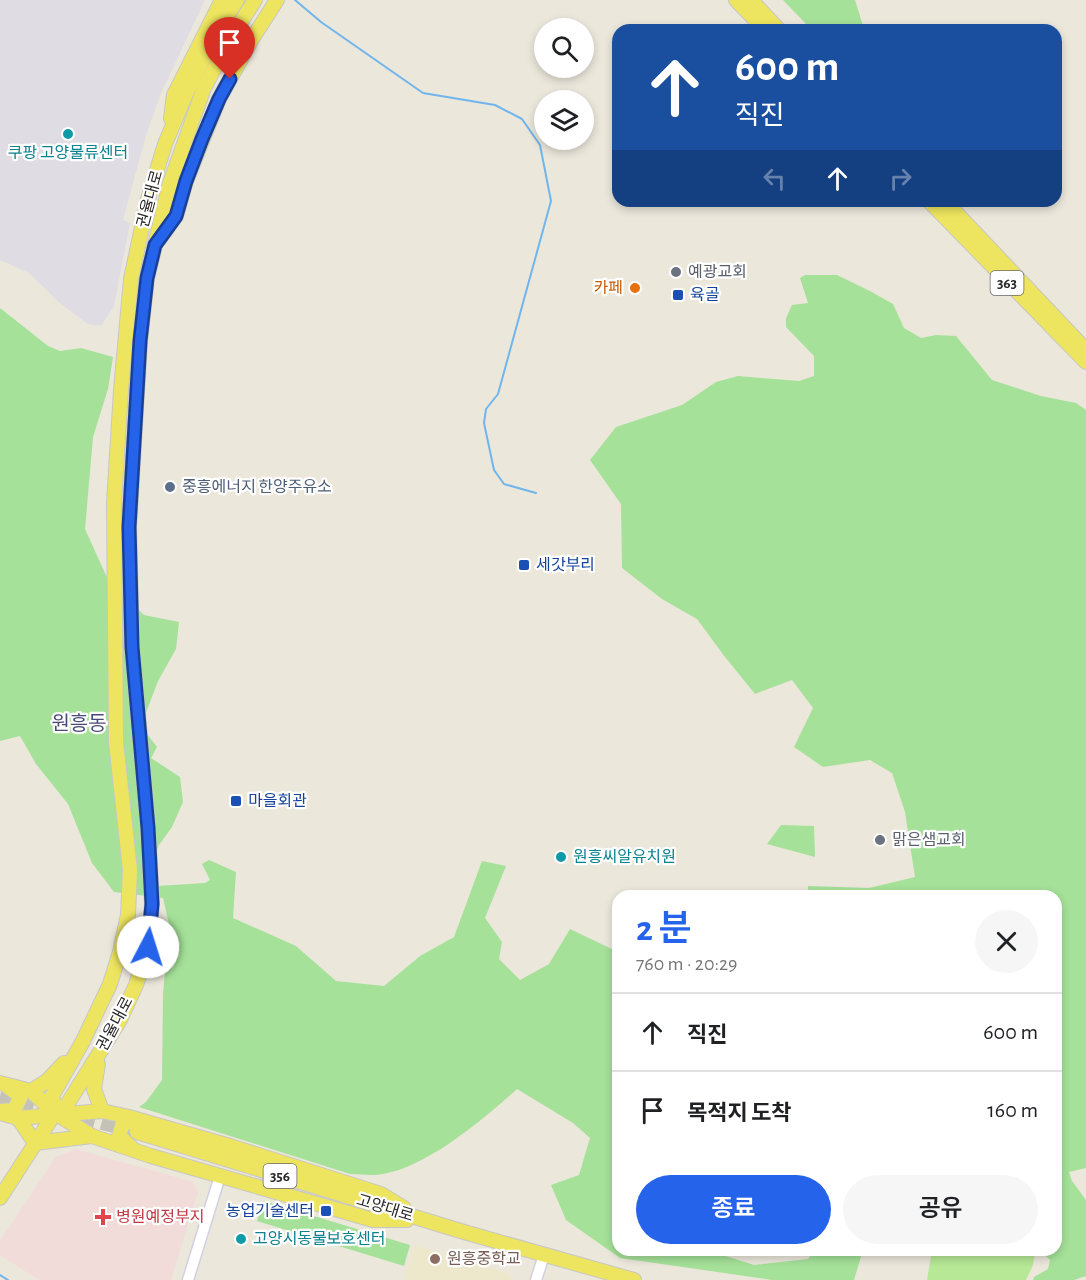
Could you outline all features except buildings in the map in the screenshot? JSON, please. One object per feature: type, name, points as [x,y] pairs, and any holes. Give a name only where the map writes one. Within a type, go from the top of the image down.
[{"type":"main road","points":[[170,132],[174,94],[222,0]]},
{"type":"main road","name":"권율대로","points":[[55,1113],[52,1096],[83,1041],[110,984],[128,915],[130,870],[116,741],[114,503],[131,279],[148,199],[170,132],[216,33],[237,0]]},
{"type":"main road","name":"권율대로","points":[[0,1198],[55,1113],[68,1104],[120,1020],[136,986],[148,947],[152,904],[148,828],[132,647],[129,527],[140,341],[147,278],[170,183],[204,88],[230,39],[255,0]]},
{"type":"main road","points":[[736,0],[759,24]]},
{"type":"main road","points":[[751,0],[773,24]]},
{"type":"main road","points":[[155,245],[176,216],[186,181],[219,99],[252,39],[277,1]]},
{"type":"main road","name":"363","points":[[935,207],[1086,362]]},
{"type":"main road","name":"363","points":[[951,207],[1086,350]]},
{"type":"main road","points":[[32,1091],[56,1073],[83,1041]]},
{"type":"main road","points":[[102,1049],[94,1089],[102,1111]]},
{"type":"main road","points":[[1,1083],[32,1091],[55,1113],[92,1136],[135,1150],[373,1220],[424,1220]]},
{"type":"main road","points":[[0,1112],[14,1110],[21,1096],[1,1083]]},
{"type":"main road","name":"고양대로","points":[[18,1118],[55,1113],[102,1111],[140,1127],[424,1220],[634,1280]]},
{"type":"main road","points":[[0,1112],[18,1118],[35,1143],[92,1136]]},
{"type":"main road","points":[[135,1150],[119,1136],[123,1123],[140,1127]]},
{"type":"street","points":[[188,1280],[220,1176]]},
{"type":"street","points":[[536,1280],[544,1255]]},
{"type":"shaded area","name":"쿠팡 고양물류센터","points":[[0,0],[205,0],[161,93],[145,139],[123,220],[130,223],[114,306],[101,326],[88,324],[60,303],[29,273],[0,260]]},
{"type":"shaded area","name":"병원예정부지","points":[[76,1149],[193,1182],[198,1192],[171,1280],[39,1280],[0,1255],[0,1241],[56,1157]]},
{"type":"shaded area","name":"원흥중학교","points":[[414,1245],[507,1273],[514,1280],[404,1280]]},
{"type":"green space","points":[[783,0],[855,0],[862,24],[806,24]]},
{"type":"green space","points":[[805,275],[837,275],[893,304],[904,328],[921,338],[936,335],[956,336],[992,380],[1041,396],[1076,403],[1086,410],[1086,1168],[1069,1172],[1072,1181],[1086,1200],[1086,1276],[1074,1280],[1033,1280],[1034,1277],[1048,1269],[1050,1260],[1046,1256],[1062,1256],[1062,890],[808,890],[808,886],[869,888],[915,877],[905,812],[892,773],[870,760],[823,767],[794,747],[813,708],[792,680],[755,694],[697,619],[662,599],[622,568],[621,504],[590,460],[616,427],[682,405],[716,382],[738,376],[799,381],[814,376],[814,356],[786,327],[786,318],[792,305],[808,303],[800,278]]},
{"type":"green space","points":[[0,308],[48,346],[60,351],[81,348],[113,357],[108,389],[93,437],[85,529],[109,582],[144,615],[179,622],[176,649],[158,681],[141,726],[157,747],[151,758],[180,777],[183,802],[149,868],[157,886],[205,883],[210,880],[202,864],[209,860],[236,872],[233,918],[296,946],[336,981],[384,986],[420,956],[454,937],[482,861],[506,866],[485,918],[502,942],[499,959],[520,980],[549,964],[570,929],[612,949],[612,1252],[566,1220],[551,1185],[579,1175],[590,1138],[573,1123],[517,1089],[472,1127],[436,1152],[400,1170],[375,1175],[350,1174],[139,1107],[146,1102],[162,1080],[163,994],[169,924],[163,898],[114,892],[92,863],[68,804],[36,764],[20,736],[0,741]]},
{"type":"green space","points":[[781,825],[814,826],[815,857],[767,844]]},
{"type":"green space","points":[[264,1201],[410,1245],[404,1266],[257,1221]]},
{"type":"green space","points":[[617,1256],[726,1256],[754,1265],[808,1259],[810,1256],[861,1256],[854,1280],[773,1280]]},
{"type":"green space","points":[[931,1256],[1034,1256],[1026,1280],[927,1280]]},
{"type":"waterway","points":[[295,0],[321,22],[423,93],[495,105],[522,119],[540,145],[551,201],[498,394],[486,409],[484,423],[494,470],[504,484],[536,493]]},
{"type":"waterway","points":[[0,1275],[8,1280]]},
{"type":"tunnel","points":[[0,1096],[137,1132]]},
{"type":"place","name":"쿠팡 고양물류센터","points":[[68,134]]},
{"type":"place","name":"예광교회","points":[[676,272]]},
{"type":"place","name":"카페","points":[[635,288]]},
{"type":"place","name":"육골","points":[[678,295]]},
{"type":"place","name":"중흥에너지 한양주유소","points":[[170,487]]},
{"type":"place","name":"세갓부리","points":[[524,565]]},
{"type":"place","name":"마을회관","points":[[236,801]]},
{"type":"place","name":"맑은샘교회","points":[[880,840]]},
{"type":"place","name":"원흥씨알유치원","points":[[561,857]]},
{"type":"place","name":"농업기술센터","points":[[326,1211]]},
{"type":"place","name":"병원예정부지","points":[[103,1217]]},
{"type":"place","name":"고양시동물보호센터","points":[[241,1239]]},
{"type":"place","name":"원흥중학교","points":[[435,1259]]},
{"type":"district","name":"원흥동","points":[[79,724]]},
{"type":"route","points":[[148,947],[152,904],[148,828],[132,647],[129,527],[140,341],[147,278],[155,245],[176,216],[202,139],[230,79]]}]
